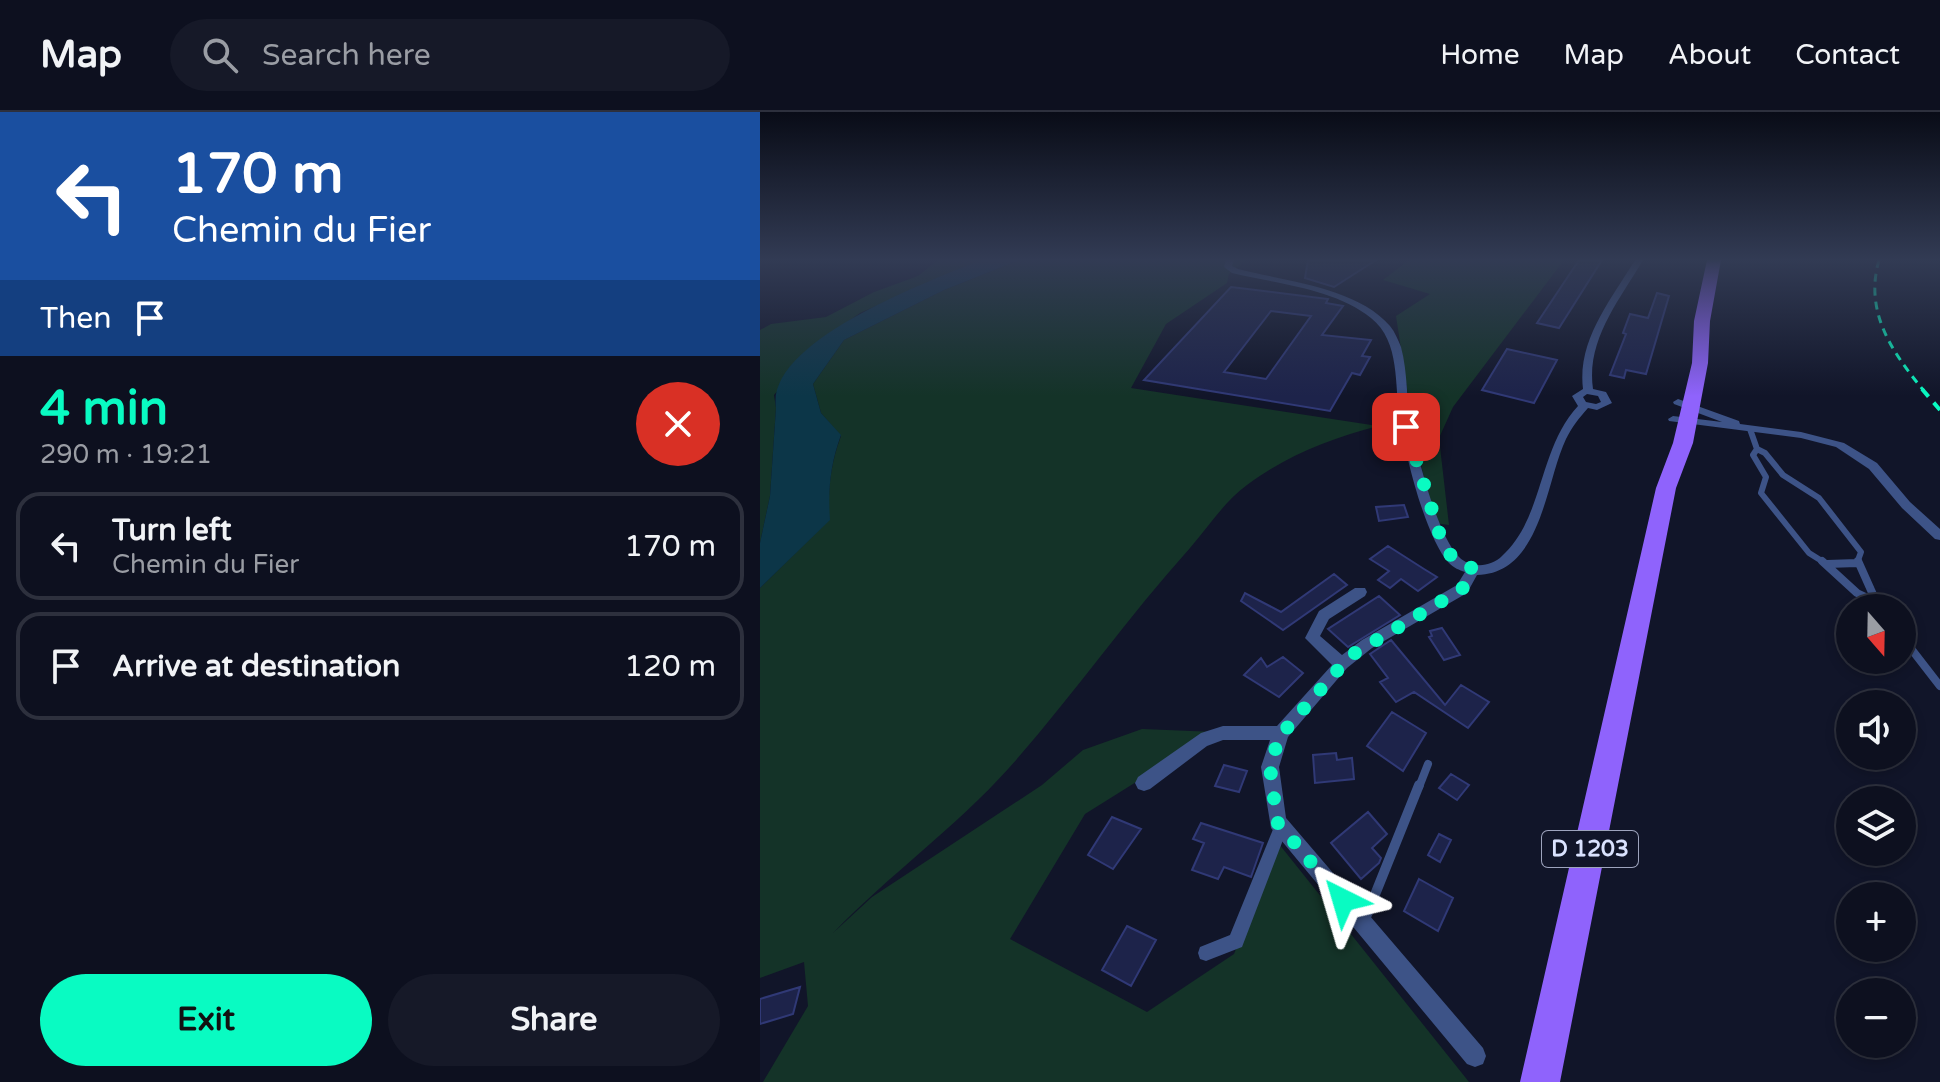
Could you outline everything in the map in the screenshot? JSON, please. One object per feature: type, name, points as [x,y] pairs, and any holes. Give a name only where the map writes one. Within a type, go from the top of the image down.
[{"type":"main road","name":"D 1203","points":[[1540,1082],[1682,412],[1700,363],[1705,305]]},
{"type":"street","points":[[1356,305],[1371,313],[1387,328],[1394,342],[1406,427],[1438,532],[1454,560],[1474,569],[1488,569],[1502,563],[1520,543],[1570,419],[1585,405]]},
{"type":"street","points":[[1588,391],[1586,379],[1593,340],[1613,305]]},
{"type":"street","points":[[1588,391],[1602,394],[1607,401],[1597,407],[1585,405],[1577,396],[1588,391]]},
{"type":"street","points":[[1682,412],[1750,429],[1822,439],[1848,450],[1873,466],[1906,505],[1940,536]]},
{"type":"street","points":[[1682,412],[1750,429]]},
{"type":"street","points":[[1474,569],[1462,589],[1367,644],[1342,664],[1281,733],[1270,767],[1277,822],[1475,1056]]},
{"type":"street","points":[[1342,664],[1312,638],[1324,615],[1360,592]]},
{"type":"street","points":[[1144,783],[1201,741],[1223,733],[1281,733]]},
{"type":"street","points":[[1206,953],[1236,941],[1281,827]]},
{"type":"lane","points":[[1750,429],[1757,449],[1765,453],[1791,481],[1819,498],[1861,552],[1857,563],[1871,594]]},
{"type":"lane","points":[[1757,449],[1753,455],[1767,475],[1761,493],[1809,553],[1825,563],[1859,594]]},
{"type":"lane","points":[[1766,483],[1791,481]]},
{"type":"lane","points":[[1825,563],[1857,563]]},
{"type":"lane","points":[[1916,655],[1940,686]]},
{"type":"lane","points":[[1363,924],[1428,764]]},
{"type":"green space","points":[[849,305],[878,305],[860,313],[820,342],[774,395],[776,408],[770,496],[760,543],[760,330],[771,324],[826,317]]},
{"type":"green space","points":[[913,305],[1194,305],[1166,324],[1131,388],[1378,426],[1326,442],[1293,457],[1239,491],[1009,768],[967,811],[877,891],[833,933],[872,897],[1042,785],[1083,750],[1142,729],[1216,732],[1085,814],[1010,939],[1147,1012],[1234,954],[1279,844],[1469,1082],[763,1082],[808,1006],[804,962],[760,978],[760,588],[829,520],[830,478],[841,436],[821,413],[813,384],[844,340]]},
{"type":"green space","points":[[1413,305],[1530,305],[1453,407],[1439,438],[1449,525],[1434,523],[1413,428],[1396,316]]},
{"type":"water","points":[[877,305],[913,305],[844,340],[813,384],[821,413],[841,435],[831,478],[830,520],[760,588],[760,543],[770,496],[780,383],[796,360],[823,337]]},
{"type":"building","points":[[1214,305],[1339,305],[1343,306],[1322,335],[1371,340],[1362,356],[1370,357],[1360,375],[1352,373],[1330,411],[1144,380]],"holes":[[[1271,311],[1311,316],[1266,379],[1224,372]]]},
{"type":"building","points":[[1549,305],[1573,305],[1559,328],[1537,323]]},
{"type":"building","points":[[1653,305],[1666,305],[1646,374],[1626,370],[1624,378],[1610,375],[1626,334],[1623,333],[1630,314],[1648,318]]},
{"type":"building","points":[[1507,349],[1557,360],[1534,403],[1482,390]]},
{"type":"building","points":[[1404,505],[1408,517],[1379,521],[1376,507]]},
{"type":"building","points":[[1388,546],[1437,577],[1418,591],[1401,579],[1390,588],[1378,580],[1389,571],[1370,559]]},
{"type":"building","points":[[1334,574],[1347,585],[1283,630],[1241,601],[1245,593],[1281,612]]},
{"type":"building","points":[[1379,596],[1400,615],[1348,647],[1328,629]]},
{"type":"building","points":[[1442,628],[1460,655],[1444,660],[1429,637],[1432,636],[1430,631]]},
{"type":"building","points":[[1391,640],[1445,705],[1461,685],[1489,702],[1468,728],[1414,692],[1396,702],[1380,682],[1388,678],[1370,654]]},
{"type":"building","points":[[1283,657],[1303,673],[1279,697],[1244,675],[1261,658],[1267,667]]},
{"type":"building","points":[[1392,712],[1426,733],[1403,771],[1367,746]]},
{"type":"building","points":[[1336,753],[1337,760],[1352,758],[1354,779],[1315,783],[1313,755]]},
{"type":"building","points":[[1224,765],[1247,771],[1239,792],[1215,786]]},
{"type":"building","points":[[1451,774],[1469,785],[1457,800],[1439,788]]},
{"type":"building","points":[[1368,812],[1387,834],[1372,848],[1381,858],[1379,863],[1361,879],[1331,843]]},
{"type":"building","points":[[1112,817],[1141,829],[1113,869],[1088,855]]},
{"type":"building","points":[[1201,823],[1263,843],[1251,877],[1224,867],[1218,879],[1192,870],[1204,843],[1193,839]]},
{"type":"building","points":[[1439,834],[1451,840],[1440,862],[1428,855]]},
{"type":"building","points":[[1419,879],[1453,898],[1438,931],[1404,911]]},
{"type":"building","points":[[1127,926],[1156,940],[1131,986],[1102,970]]},
{"type":"building","points":[[800,987],[793,1014],[760,1024],[760,999]]},
{"type":"railway","points":[[1876,305],[1892,346],[1924,391]]},
{"type":"railway","points":[[1922,389],[1940,410]]},
{"type":"route","points":[[1343,900],[1277,822],[1270,767],[1281,733],[1350,656],[1435,607],[1462,589],[1471,578],[1474,569],[1454,560],[1442,542],[1406,427]]}]
